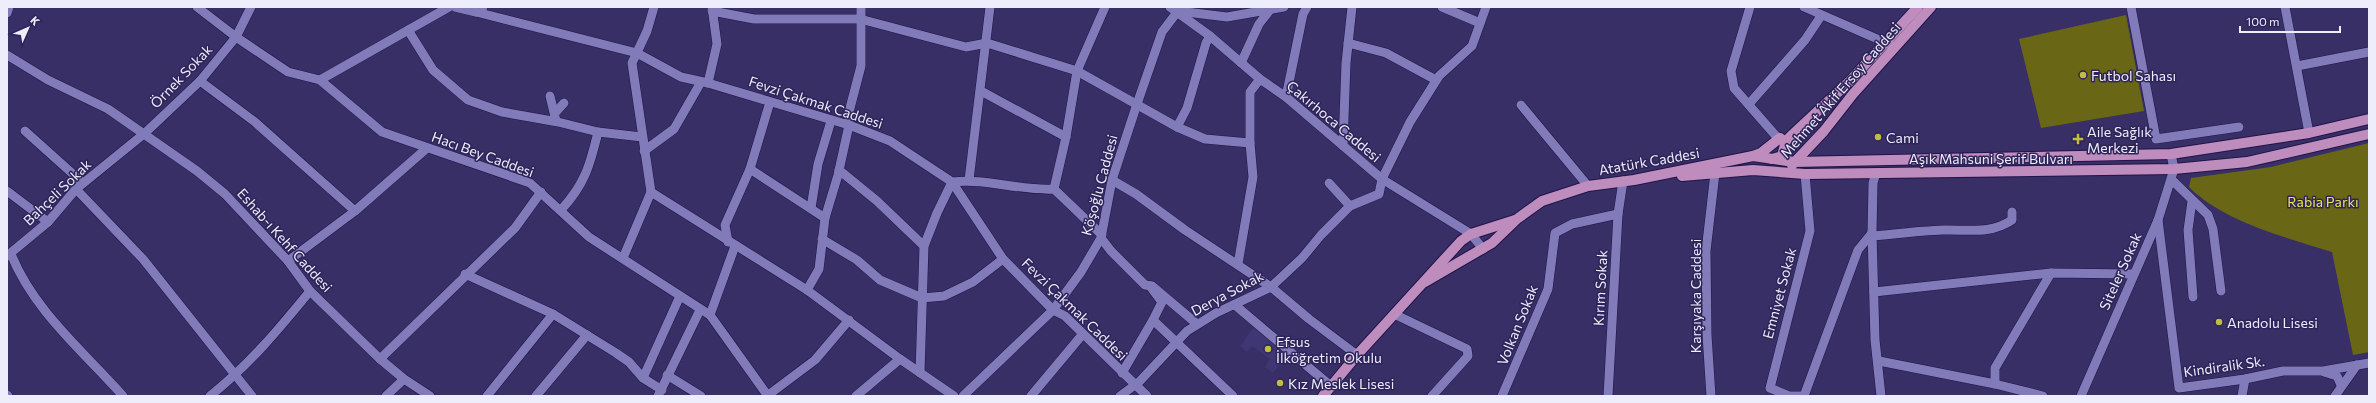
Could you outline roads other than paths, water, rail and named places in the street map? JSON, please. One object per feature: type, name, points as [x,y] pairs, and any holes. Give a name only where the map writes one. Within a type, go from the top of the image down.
[{"type":"main road","name":"Mehmet Âkif Ersoy Caddesi","points":[[1776,173],[1768,166],[1771,159],[1782,156],[1783,140],[1812,119],[1886,44],[1918,7]]},
{"type":"main road","name":"Mehmet Âkif Ersoy Caddesi","points":[[1788,174],[1794,162],[1824,131],[1853,94],[1931,7]]},
{"type":"main road","name":"Aşık Mahsuni Şerif Bulvarı","points":[[1794,162],[2171,154],[2309,133],[2369,118]]},
{"type":"main road","name":"Aşık Mahsuni Şerif Bulvarı","points":[[1634,180],[1754,170],[1788,174],[1805,174],[2174,169],[2247,162],[2369,134]]},
{"type":"main road","points":[[1753,156],[1783,140]]},
{"type":"main road","name":"Atatürk Caddesi","points":[[1425,282],[1483,249],[1517,219],[1542,201],[1588,186],[1634,180],[1753,156],[1794,162]]},
{"type":"main road","name":"Atatürk Caddesi","points":[[1324,396],[1357,355],[1461,241],[1470,234],[1517,219]]},
{"type":"street","points":[[7,14],[9,7]]},
{"type":"street","name":"Hacı Bey Caddesi","points":[[197,7],[236,37],[288,72],[320,80],[382,132],[530,183],[589,237],[700,310],[710,315],[768,396]]},
{"type":"street","name":"Örnek Sokak","points":[[145,133],[200,81],[236,37],[251,7]]},
{"type":"street","points":[[320,80],[449,7]]},
{"type":"street","points":[[455,7],[480,10]]},
{"type":"street","points":[[623,258],[651,192],[632,63],[654,7]]},
{"type":"street","points":[[807,290],[819,269],[825,218],[839,170],[849,125],[849,112],[861,66],[861,7]]},
{"type":"street","points":[[969,180],[987,43],[990,7]]},
{"type":"street","points":[[1054,189],[1066,137],[1077,71],[1105,7]]},
{"type":"street","points":[[1174,9],[1227,17],[1284,7]]},
{"type":"street","points":[[1286,97],[1303,14],[1307,7]]},
{"type":"street","points":[[1343,146],[1348,43],[1352,7]]},
{"type":"street","points":[[1442,7],[1480,23]]},
{"type":"street","points":[[1382,180],[1410,122],[1436,80],[1472,46],[1486,7]]},
{"type":"street","points":[[1750,7],[1731,71],[1734,88],[1776,136],[1783,140]]},
{"type":"street","points":[[1806,7],[1821,16],[1886,44],[1897,46]]},
{"type":"street","points":[[2131,7],[2156,139],[2239,127]]},
{"type":"street","points":[[2285,7],[2309,133]]},
{"type":"street","points":[[644,151],[674,129],[705,83],[717,44],[712,9],[754,19],[860,19],[966,47],[987,43],[1077,71],[1177,127],[1205,139],[1250,143]]},
{"type":"street","name":"Çakırhoca Caddesi","points":[[1174,9],[1210,36],[1260,79],[1286,97],[1382,180],[1470,234],[1483,249]]},
{"type":"street","name":"Köşoğlu Caddesi","points":[[963,396],[1053,310],[1081,272],[1102,236],[1112,180],[1162,32],[1174,9]]},
{"type":"street","name":"Fevzi Çakmak Caddesi","points":[[480,10],[637,53],[682,77],[849,125],[890,141],[952,182],[1003,259],[1053,310],[1065,316],[1082,335],[1147,396]]},
{"type":"street","points":[[1241,63],[1259,24],[1270,10]]},
{"type":"street","points":[[1749,104],[1805,40],[1821,16]]},
{"type":"street","points":[[408,30],[433,70],[468,100],[502,112],[556,117],[598,132],[642,137]]},
{"type":"street","points":[[1177,127],[1187,108],[1206,43],[1210,36]]},
{"type":"street","points":[[1348,43],[1386,53],[1436,80]]},
{"type":"street","points":[[2297,66],[2369,52]]},
{"type":"street","name":"Eshab-ı Kehf Caddesi","points":[[7,55],[48,80],[108,109],[145,133],[225,194],[288,261],[310,291],[380,359],[404,379],[430,396]]},
{"type":"street","points":[[1238,264],[1253,177],[1250,143],[1250,92],[1260,79]]},
{"type":"street","points":[[200,81],[254,122],[355,211]]},
{"type":"street","points":[[981,91],[1066,137]]},
{"type":"street","points":[[550,96],[556,117]]},
{"type":"street","points":[[710,315],[731,244],[725,225],[750,169],[770,102]]},
{"type":"street","points":[[556,117],[564,103]]},
{"type":"street","points":[[1521,105],[1588,186]]},
{"type":"street","points":[[811,208],[818,164],[831,121]]},
{"type":"street","points":[[25,130],[80,186],[143,260],[252,396]]},
{"type":"street","points":[[561,210],[579,187],[588,172],[598,132]]},
{"type":"street","name":"Bahçeli Sokak","points":[[9,255],[48,222],[80,186],[145,133]]},
{"type":"street","points":[[288,261],[355,211],[427,148]]},
{"type":"street","name":"Siteler Sokak","points":[[2081,396],[2158,220],[2172,180],[2174,169],[2171,154]]},
{"type":"street","points":[[750,169],[825,218]]},
{"type":"street","points":[[839,170],[877,201],[924,246]]},
{"type":"street","name":"Karşıyaka Caddesi","points":[[1711,396],[1707,335],[1706,251],[1715,173]]},
{"type":"street","points":[[1876,173],[1873,183],[1872,235],[1875,340],[1879,361],[1881,396]]},
{"type":"street","name":"Emniyet Sokak","points":[[1800,396],[1789,396],[1770,388],[1810,231],[1805,174]]},
{"type":"street","points":[[920,373],[924,246],[937,213],[952,182],[969,180],[1033,190],[1054,189],[1102,236],[1111,252],[1145,285],[1150,286],[1197,324]]},
{"type":"street","points":[[1112,180],[1136,194],[1185,230],[1238,264],[1357,355]]},
{"type":"street","name":"Derya Sokak","points":[[1120,396],[1140,382],[1197,324],[1270,287],[1302,258],[1321,235],[1350,206],[1379,194],[1382,180]]},
{"type":"street","points":[[2172,180],[2208,215],[2213,229],[2221,291]]},
{"type":"street","name":"Kırım Sokak","points":[[1608,396],[1618,214],[1623,181]]},
{"type":"street","points":[[1328,183],[1350,206]]},
{"type":"street","points":[[7,192],[48,222]]},
{"type":"street","points":[[380,359],[465,274],[515,228],[541,192]]},
{"type":"street","points":[[651,192],[731,244],[807,290],[900,359],[954,396]]},
{"type":"street","points":[[2192,201],[2188,230],[2193,297]]},
{"type":"street","points":[[1804,396],[1858,250],[1872,235],[1944,230],[1988,230],[2002,227],[2012,220],[2012,212]]},
{"type":"street","name":"Volkan Sokak","points":[[1502,396],[1548,290],[1555,233],[1572,224],[1618,214]]},
{"type":"street","name":"Kindiralik Sk.","points":[[2158,220],[2178,392],[2283,371],[2323,371],[2369,363]]},
{"type":"street","points":[[822,239],[857,260],[880,280],[922,298],[944,296],[973,282],[1003,259]]},
{"type":"street","points":[[9,255],[53,322],[123,396]]},
{"type":"street","points":[[1874,292],[2051,273],[2134,274]]},
{"type":"street","points":[[1995,384],[1995,368],[2051,273]]},
{"type":"street","points":[[465,274],[553,314],[629,362],[643,378],[660,393],[700,310]]},
{"type":"street","points":[[1122,373],[1162,302],[1150,286]]},
{"type":"street","points":[[210,396],[236,376],[270,341],[310,291]]},
{"type":"street","points":[[643,378],[680,296]]},
{"type":"street","points":[[1235,305],[1332,387]]},
{"type":"street","points":[[487,396],[553,314]]},
{"type":"street","points":[[1394,314],[1467,349],[1468,356],[1432,396]]},
{"type":"street","points":[[768,396],[815,360],[849,320]]},
{"type":"street","points":[[1152,320],[1233,396]]},
{"type":"street","points":[[536,396],[587,335]]},
{"type":"street","points":[[1031,396],[1082,335]]},
{"type":"street","points":[[856,396],[900,359]]},
{"type":"street","points":[[1879,361],[1995,384],[2043,396]]},
{"type":"street","points":[[2335,396],[2357,365]]},
{"type":"street","points":[[2323,371],[2337,376],[2341,386]]},
{"type":"street","points":[[667,376],[701,396]]},
{"type":"street","points":[[386,396],[404,379]]},
{"type":"street","points":[[2242,396],[2245,379]]},
{"type":"place","name":"Futbol Sahası","points":[[2083,75]]},
{"type":"place","name":"Cami","points":[[1878,137]]},
{"type":"place","name":"Aile Sağlık Merkezi","points":[[2078,139]]},
{"type":"place","name":"Anadolu Lisesi","points":[[2219,322]]},
{"type":"place","name":"Efsus İlköğretim Okulu","points":[[1268,349]]},
{"type":"place","name":"Kız Meslek Lisesi","points":[[1280,383]]},
{"type":"park label","name":"Rabia Parkı","points":[[2323,201]]}]
